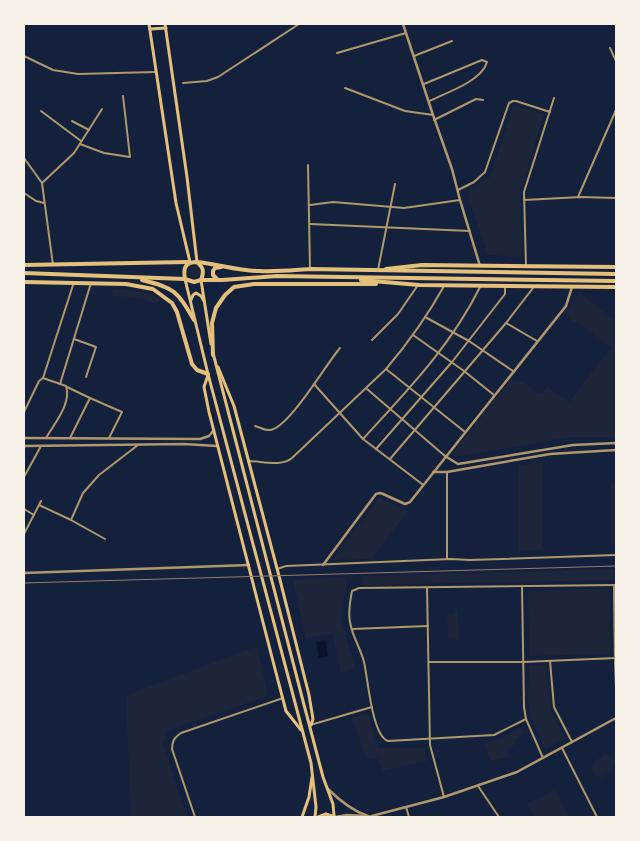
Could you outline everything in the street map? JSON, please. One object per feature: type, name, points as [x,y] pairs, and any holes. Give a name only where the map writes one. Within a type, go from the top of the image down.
[{"type":"highway","points":[[185,279],[184,270],[190,262]]},
{"type":"highway","points":[[197,262],[203,270],[201,280]]},
{"type":"highway","points":[[24,265],[197,262],[260,272],[310,269],[616,274]]},
{"type":"highway","points":[[378,270],[422,264],[616,267]]},
{"type":"highway","points":[[222,280],[214,277],[213,271],[215,268],[224,267]]},
{"type":"highway","points":[[24,273],[185,279],[194,282],[277,276],[616,281]]},
{"type":"highway","points":[[132,278],[172,289],[181,297],[194,320]]},
{"type":"highway","points":[[341,278],[419,285],[616,287]]},
{"type":"highway","points":[[24,282],[126,284],[153,288],[172,302],[192,364],[197,370],[208,374]]},
{"type":"highway","points":[[213,355],[212,318],[219,302],[234,287],[254,284],[346,285],[390,283]]},
{"type":"main road","points":[[149,24],[176,203],[190,262]]},
{"type":"main road","points":[[150,29],[166,26],[197,262]]},
{"type":"main road","points":[[185,279],[208,374],[311,763],[317,817],[326,814],[335,817],[213,355],[201,280]]},
{"type":"main road","points":[[190,302],[193,294],[196,293],[205,302]]},
{"type":"main road","points":[[213,355],[234,406],[309,695],[313,720],[310,725]]},
{"type":"main road","points":[[208,374],[204,387],[286,711],[302,732]]},
{"type":"main road","points":[[302,817],[309,796],[312,776]]},
{"type":"street","points":[[183,83],[207,82],[218,77],[298,24]]},
{"type":"street","points":[[403,24],[424,84],[432,115],[452,169],[480,266]]},
{"type":"street","points":[[337,53],[406,33]]},
{"type":"street","points":[[414,56],[452,41]]},
{"type":"street","points":[[610,48],[616,61]]},
{"type":"street","points":[[24,56],[52,70],[78,74],[156,72]]},
{"type":"street","points":[[424,84],[482,60],[487,62],[485,69],[473,79],[429,101]]},
{"type":"street","points":[[345,88],[398,108],[432,115]]},
{"type":"street","points":[[41,112],[81,143],[104,154],[130,157],[123,96]]},
{"type":"street","points":[[526,266],[524,192],[554,98]]},
{"type":"street","points":[[434,120],[476,99],[483,100]]},
{"type":"street","points":[[458,190],[474,182],[485,172],[509,103],[512,100],[550,112]]},
{"type":"street","points":[[42,183],[74,153],[102,109]]},
{"type":"street","points":[[578,198],[616,110]]},
{"type":"street","points":[[72,120],[89,130]]},
{"type":"street","points":[[24,158],[42,183],[53,265]]},
{"type":"street","points":[[308,165],[310,269]]},
{"type":"street","points":[[378,270],[395,184]]},
{"type":"street","points":[[24,193],[36,201],[45,203]]},
{"type":"street","points":[[523,200],[616,198]]},
{"type":"street","points":[[310,205],[334,202],[391,207],[422,206],[460,200]]},
{"type":"street","points":[[310,224],[470,231]]},
{"type":"street","points":[[24,412],[39,381],[43,378],[74,282]]},
{"type":"street","points":[[60,384],[90,283]]},
{"type":"street","points":[[372,340],[398,314],[419,285]]},
{"type":"street","points":[[248,461],[288,462],[386,369],[413,335],[444,285]]},
{"type":"street","points":[[363,439],[410,389],[439,353],[480,285]]},
{"type":"street","points":[[376,450],[469,341],[504,294],[505,286]]},
{"type":"street","points":[[390,459],[506,322],[534,286]]},
{"type":"street","points":[[323,565],[376,494],[383,494],[404,504],[410,502],[422,484],[566,306],[572,286]]},
{"type":"street","points":[[425,317],[469,341],[513,371]]},
{"type":"street","points":[[506,322],[536,341]]},
{"type":"street","points":[[413,335],[452,362],[494,395]]},
{"type":"street","points":[[74,339],[96,347],[86,377]]},
{"type":"street","points":[[255,426],[268,431],[281,424],[296,409],[340,348]]},
{"type":"street","points":[[386,369],[465,432]]},
{"type":"street","points":[[43,378],[66,386],[122,412],[109,438]]},
{"type":"street","points":[[314,384],[363,439],[422,484]]},
{"type":"street","points":[[46,438],[64,406],[68,391],[66,386]]},
{"type":"street","points":[[367,389],[445,456],[458,464],[573,445],[616,443]]},
{"type":"street","points":[[70,438],[90,398]]},
{"type":"street","points":[[24,438],[200,439],[209,436],[214,430]]},
{"type":"street","points":[[71,520],[83,493],[99,475],[138,444]]},
{"type":"street","points":[[24,446],[202,444],[218,446]]},
{"type":"street","points":[[24,477],[42,446]]},
{"type":"street","points":[[433,472],[447,472],[536,456],[616,450]]},
{"type":"street","points":[[447,472],[447,559]]},
{"type":"street","points":[[24,534],[41,501]]},
{"type":"street","points":[[39,505],[105,539]]},
{"type":"street","points":[[24,509],[34,515]]},
{"type":"street","points":[[276,569],[286,566],[447,559],[470,560],[616,555]]},
{"type":"street","points":[[24,573],[249,565]]},
{"type":"street","points":[[526,719],[494,735],[429,740],[383,740],[380,736],[372,707],[364,661],[350,620],[352,591],[359,588],[615,585],[616,687]]},
{"type":"street","points":[[522,587],[523,686],[526,719],[542,758]]},
{"type":"street","points":[[427,588],[429,740],[444,797]]},
{"type":"street","points":[[352,629],[428,626]]},
{"type":"street","points":[[429,662],[523,662],[615,659]]},
{"type":"street","points":[[550,661],[554,707],[572,742]]},
{"type":"street","points":[[195,817],[172,749],[172,742],[175,737],[181,733],[283,698]]},
{"type":"street","points":[[310,725],[372,707]]},
{"type":"street","points":[[335,817],[347,815],[369,817],[478,786],[517,772],[616,718]]},
{"type":"street","points":[[562,748],[597,817]]},
{"type":"street","points":[[478,786],[499,817]]},
{"type":"street","points":[[326,787],[347,805],[369,817]]},
{"type":"street","points":[[406,807],[409,817]]},
{"type":"shaded area","points":[[513,105],[544,114],[520,192],[522,257],[488,255],[468,196],[470,188],[491,176]]},
{"type":"shaded area","points":[[194,266],[200,272],[194,278],[188,272]]},
{"type":"shaded area","points":[[113,288],[148,293],[161,299],[156,305],[140,298],[112,296]]},
{"type":"shaded area","points":[[580,293],[614,320],[616,319],[616,437],[571,437],[454,457],[453,453],[510,380],[523,382],[538,393],[541,393],[548,387],[569,402],[611,348],[564,313]]},
{"type":"shaded area","points":[[543,462],[542,550],[519,551],[519,466]]},
{"type":"shaded area","points":[[611,484],[616,484],[616,544],[612,544]]},
{"type":"shaded area","points":[[380,498],[408,511],[371,559],[332,560],[378,499]]},
{"type":"shaded area","points":[[616,569],[616,580],[362,585],[364,576]]},
{"type":"shaded area","points":[[348,577],[341,619],[355,668],[341,673],[332,633],[306,639],[293,580]]},
{"type":"shaded area","points":[[609,588],[610,654],[529,656],[528,591]]},
{"type":"shaded area","points":[[457,609],[460,643],[454,637],[448,639],[447,614],[453,614]]},
{"type":"shaded area","points":[[325,640],[328,656],[319,658],[316,642]]},
{"type":"shaded area","points":[[257,646],[268,696],[168,730],[163,744],[187,817],[131,817],[126,697],[132,693]]},
{"type":"shaded area","points":[[529,665],[546,666],[551,712],[565,737],[545,749],[531,717],[528,700]]},
{"type":"shaded area","points":[[367,714],[378,748],[424,748],[427,761],[382,771],[378,758],[367,760],[352,718]]},
{"type":"shaded area","points":[[522,728],[524,733],[515,740],[515,744],[508,750],[508,757],[490,761],[484,742],[501,739]]},
{"type":"shaded area","points":[[616,753],[616,762],[614,762],[611,772],[601,778],[594,775],[592,771],[594,762],[605,754],[612,757]]},
{"type":"shaded area","points":[[554,790],[570,817],[535,817],[527,804]]},
{"type":"railway","points":[[24,583],[616,566]]}]
